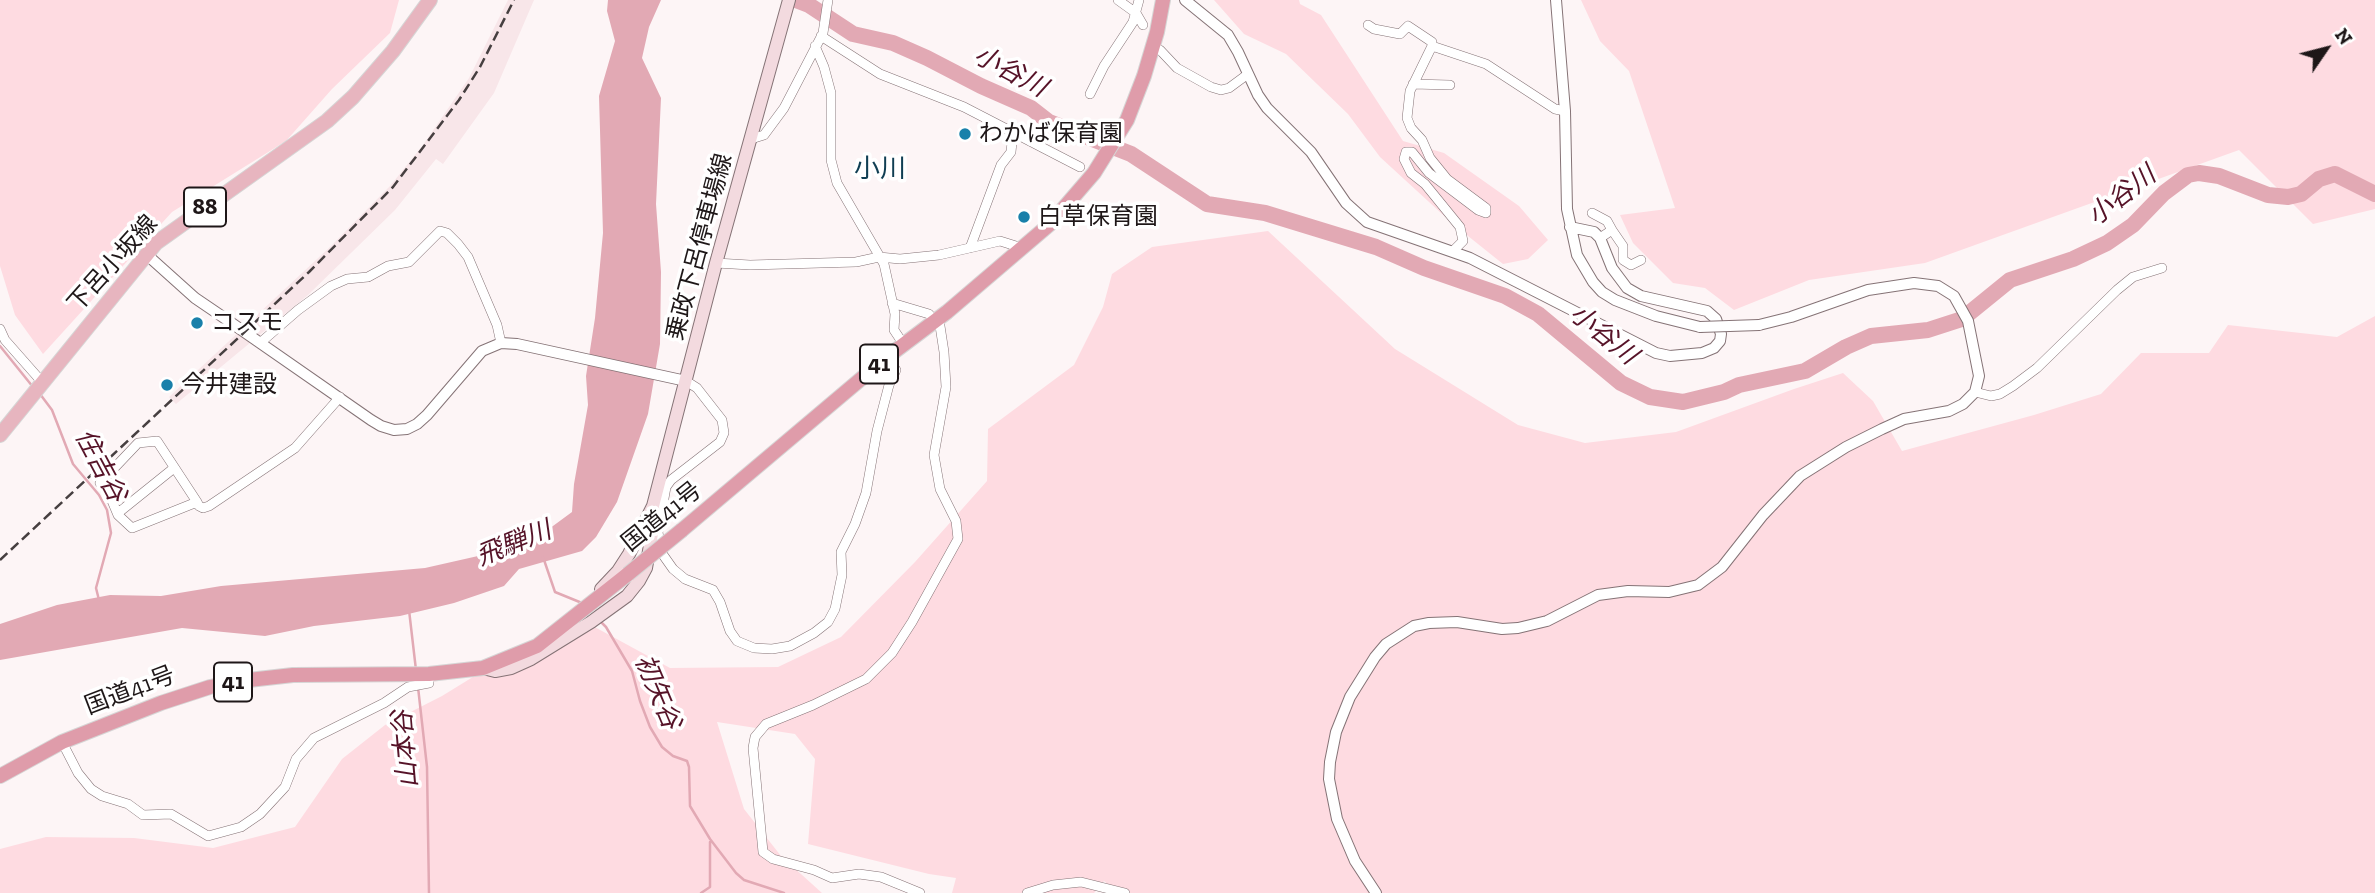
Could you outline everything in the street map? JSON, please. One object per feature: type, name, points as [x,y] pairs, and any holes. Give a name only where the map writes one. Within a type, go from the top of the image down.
[{"type":"highway","name":"国道41号","points":[[0,776],[62,742],[190,692],[240,681],[293,675],[429,674],[483,668],[537,646],[682,530],[1050,224],[1112,147],[1127,120],[1144,76],[1163,0]]},
{"type":"main road","name":"下呂小坂線","points":[[0,435],[146,254],[179,225],[327,121],[353,97],[393,51],[430,0]]},
{"type":"main road","name":"乗政下呂停車場線","points":[[653,506],[716,263],[789,0]]},
{"type":"main road","points":[[588,607],[629,554],[653,506]]},
{"type":"main road","points":[[483,668],[495,671],[511,668],[531,659],[627,596],[646,568],[654,522],[653,506]]},
{"type":"street","points":[[751,139],[764,135],[784,108],[822,35],[828,0]]},
{"type":"street","points":[[1118,0],[1136,13],[1143,25]]},
{"type":"street","points":[[1090,94],[1136,13],[1139,0]]},
{"type":"street","points":[[1185,0],[1227,36],[1267,108],[1311,152],[1355,212],[1367,222],[1470,258],[1656,353],[1686,355],[1714,348],[1720,341],[1721,334],[1716,319],[1707,311],[1641,296],[1627,288],[1612,268],[1600,238],[1594,232],[1570,227]]},
{"type":"street","points":[[1376,893],[1355,861],[1337,819],[1329,779],[1336,732],[1350,697],[1386,644],[1413,626],[1457,622],[1502,629],[1518,628],[1547,621],[1598,595],[1628,591],[1669,592],[1698,585],[1722,567],[1763,514],[1800,476],[1846,446],[1903,419],[1949,411],[1963,404],[1975,392],[1979,376],[1968,321],[1961,305],[1947,290],[1938,286],[1914,283],[1851,295],[1791,317],[1759,325],[1700,327],[1627,307],[1602,292],[1583,268],[1572,239],[1566,209],[1565,111],[1556,0]]},
{"type":"street","points":[[1368,26],[1400,34],[1408,26],[1432,42],[1413,84],[1407,111],[1410,128],[1422,140],[1430,158],[1447,179],[1486,208],[1484,213],[1429,173],[1412,152],[1406,152],[1405,164],[1460,227],[1463,241],[1452,251]]},
{"type":"street","points":[[822,35],[880,74],[964,107],[1080,167]]},
{"type":"street","points":[[815,46],[831,93],[831,160],[837,183],[884,264],[895,314],[894,330],[904,345]]},
{"type":"street","points":[[1432,46],[1486,64],[1555,108],[1565,111]]},
{"type":"street","points":[[1160,50],[1177,68],[1221,90],[1229,88],[1248,74]]},
{"type":"street","points":[[1413,84],[1450,85]]},
{"type":"street","points":[[970,248],[1001,165],[1011,152],[1013,132]]},
{"type":"street","points":[[1591,214],[1607,220],[1621,240],[1623,260],[1626,263],[1631,265],[1641,260]]},
{"type":"street","points":[[1600,238],[1612,230]]},
{"type":"street","points":[[260,343],[331,286],[347,279],[368,277],[393,264],[409,262],[440,231],[447,233],[468,257],[497,325],[501,343]]},
{"type":"street","points":[[716,263],[799,265],[856,262],[879,257],[900,259],[939,255],[1000,241],[1020,250]]},
{"type":"street","points":[[146,254],[195,298],[381,426],[394,430],[407,429],[427,415],[482,351],[501,343],[517,344],[686,381],[698,388],[722,420],[724,433],[720,442],[671,480],[666,487],[658,532],[662,552],[673,569],[685,579],[713,590],[730,631],[737,640],[754,648],[790,646],[828,622],[835,609],[842,575],[841,552],[866,493],[877,431],[889,385],[896,370],[887,358]]},
{"type":"street","points":[[1975,392],[1991,397],[2013,386],[2037,368],[2116,290],[2133,277],[2162,268]]},
{"type":"street","points":[[892,303],[929,314]]},
{"type":"street","points":[[920,893],[881,877],[859,874],[832,878],[773,859],[763,852],[753,748],[755,737],[766,724],[866,679],[892,653],[958,539],[956,521],[940,489],[934,455],[946,387],[940,326]]},
{"type":"street","points":[[0,329],[13,350],[42,382]]},
{"type":"street","points":[[197,502],[193,506],[132,528],[118,513],[100,483],[138,443],[157,441],[197,502],[203,508],[209,506],[295,448],[340,397]]},
{"type":"street","points":[[118,513],[174,468]]},
{"type":"street","points":[[62,742],[78,773],[91,789],[102,796],[128,804],[143,816],[171,814],[208,835],[219,833],[241,827],[260,814],[285,787],[296,758],[314,738],[384,703],[408,687],[429,683],[429,674]]},
{"type":"street","points":[[1027,893],[1053,885],[1082,882],[1125,893]]},
{"type":"shaded area","points":[[0,0],[399,0],[390,33],[332,89],[286,141],[172,212],[43,354],[15,315],[0,266]]},
{"type":"shaded area","points":[[508,0],[534,0],[494,93],[443,164],[436,159],[395,210],[308,295],[176,404],[169,397],[331,246],[390,186],[423,145],[469,78]]},
{"type":"shaded area","points":[[608,0],[661,0],[649,27],[642,58],[661,98],[656,204],[661,272],[660,344],[648,414],[617,502],[596,537],[582,551],[519,569],[504,586],[454,603],[400,616],[314,626],[265,636],[182,628],[0,660],[0,624],[57,605],[110,595],[161,596],[221,586],[425,568],[509,549],[538,537],[572,512],[574,484],[588,405],[586,376],[603,233],[599,96],[615,41],[607,11]]},
{"type":"shaded area","points":[[1214,0],[1299,0],[1300,4],[1321,15],[1403,141],[1444,153],[1519,206],[1548,240],[1528,259],[1503,264],[1453,224],[1380,157],[1348,114],[1286,54],[1244,34]]},
{"type":"shaded area","points":[[1581,0],[2375,0],[2375,209],[2313,224],[2239,150],[1925,263],[1809,280],[1734,310],[1705,288],[1673,283],[1633,243],[1620,215],[1675,208],[1629,71],[1600,41]]},
{"type":"shaded area","points":[[1268,231],[1395,349],[1518,425],[1585,443],[1676,432],[1843,373],[1873,401],[1902,451],[2101,394],[2141,353],[2209,353],[2228,325],[2337,337],[2375,316],[2375,893],[1117,893],[1104,881],[1094,893],[952,893],[956,878],[929,874],[808,844],[815,759],[795,734],[717,722],[744,809],[781,856],[822,893],[0,893],[0,849],[46,837],[134,838],[213,848],[295,827],[342,759],[385,725],[580,619],[670,668],[778,667],[841,637],[915,562],[987,481],[988,429],[1074,365],[1103,307],[1112,274],[1152,247]]},
{"type":"waterway","name":"小谷川","points":[[796,0],[809,5],[853,34],[893,43],[1031,108],[1049,122],[1131,154],[1207,204],[1265,213],[1376,247],[1424,268],[1505,296],[1538,314],[1621,383],[1650,397],[1683,402],[1724,392],[1739,385],[1805,371],[1871,336],[1928,330],[1962,319],[2010,280],[2073,259],[2107,243],[2133,225],[2164,193],[2188,175],[2199,173],[2219,176],[2268,195],[2288,197],[2301,194],[2319,179],[2335,174],[2375,194]]},
{"type":"waterway","name":"住吉谷","points":[[0,346],[33,387]]},
{"type":"waterway","name":"住吉谷","points":[[40,394],[52,410],[73,464],[99,495],[107,510],[111,533],[96,588],[99,600]]},
{"type":"waterway","name":"初矢谷","points":[[543,557],[555,592],[582,603]]},
{"type":"waterway","name":"山本谷","points":[[409,610],[416,670]]},
{"type":"waterway","name":"初矢谷","points":[[599,620],[632,671],[650,727],[662,747],[673,756],[687,761],[690,806],[710,839],[744,880],[784,893]]},
{"type":"waterway","name":"山本谷","points":[[418,687],[427,767],[429,893]]},
{"type":"waterway","name":"初矢谷","points":[[701,893],[710,887],[710,842]]},
{"type":"railway","points":[[0,560],[309,272],[393,187],[459,100],[480,67],[514,0]]},
{"type":"place","name":"わかば保育園","points":[[965,134]]},
{"type":"place","name":"白草保育園","points":[[1024,217]]},
{"type":"place","name":"コスモ","points":[[197,323]]},
{"type":"place","name":"今井建設","points":[[167,385]]},
{"type":"district","name":"小川","points":[[880,170]]},
{"type":"water label","name":"飛騨川","points":[[514,544]]}]
